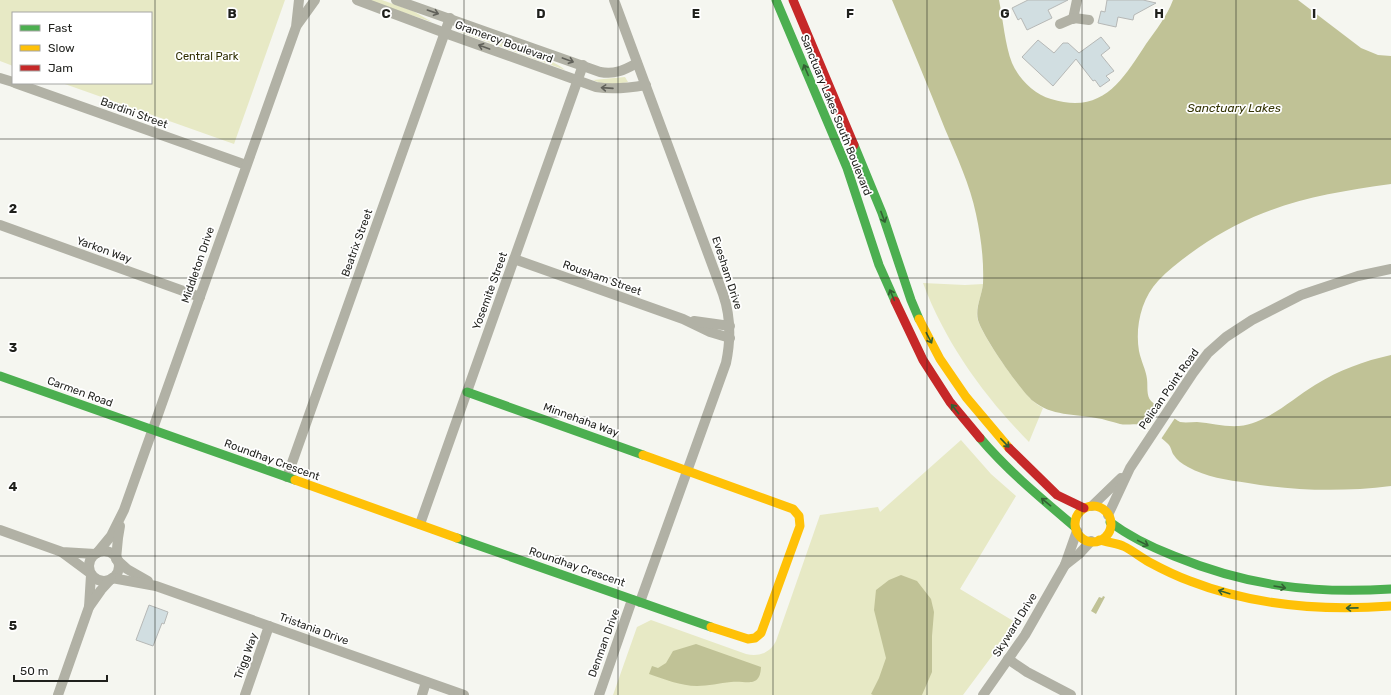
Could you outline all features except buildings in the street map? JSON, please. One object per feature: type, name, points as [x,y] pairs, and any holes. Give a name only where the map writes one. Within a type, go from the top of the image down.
[{"type":"street","name":"Middleton Drive","points":[[117,559],[118,538],[124,510],[296,27],[299,0]]},
{"type":"street","name":"Middleton Drive","points":[[296,27],[315,0]]},
{"type":"street","name":"Gramercy Boulevard","points":[[357,0],[596,87],[607,89],[646,84]]},
{"type":"street","name":"Gramercy Boulevard","points":[[396,0],[600,72],[621,72],[637,63]]},
{"type":"street","name":"Evesham Drive","points":[[614,0],[723,294],[730,326],[730,338],[726,363],[687,471],[636,601]]},
{"type":"street","name":"Sanctuary Lakes South Boulevard","points":[[776,0],[847,168],[906,288],[920,322],[940,359],[962,392],[983,419],[1003,442],[1048,487],[1065,500],[1088,507],[1101,508],[1109,519],[1127,535],[1204,568],[1238,578],[1285,588],[1350,591],[1391,589]]},
{"type":"street","name":"Sanctuary Lakes South Boulevard","points":[[793,0],[840,109],[880,237],[879,265],[910,337],[950,402],[980,439],[1005,465],[1076,529],[1085,540],[1124,546],[1153,564],[1191,581],[1245,598],[1283,604],[1322,608],[1391,606]]},
{"type":"street","points":[[1073,19],[1078,0]]},
{"type":"street","name":"Beatrix Street","points":[[287,477],[450,18]]},
{"type":"street","points":[[1060,24],[1073,19],[1089,20]]},
{"type":"street","name":"Yosemite Street","points":[[420,524],[583,66]]},
{"type":"street","name":"Bardini Street","points":[[0,78],[12,82]]},
{"type":"street","name":"Bardini Street","points":[[17,84],[246,165]]},
{"type":"street","name":"Yarkon Way","points":[[0,226],[200,297]]},
{"type":"street","name":"Rousham Street","points":[[514,259],[682,319],[704,330],[730,338]]},
{"type":"street","name":"Pelican Point Road","points":[[1088,507],[1114,486],[1130,468],[1193,373],[1208,353],[1226,337],[1252,320],[1301,295],[1330,284],[1358,276],[1391,270]]},
{"type":"street","name":"Rousham Street","points":[[682,319],[730,326]]},
{"type":"street","name":"Carmen Road","points":[[0,376],[152,430]]},
{"type":"street","name":"Minnehaha Way","points":[[466,392],[687,471]]},
{"type":"street","name":"Roundhay Crescent","points":[[152,430],[747,640],[755,639],[764,629],[798,533],[800,522],[799,516],[793,509],[687,471]]},
{"type":"street","name":"Pelican Point Road","points":[[1109,519],[1130,468]]},
{"type":"street","points":[[1076,529],[1076,516],[1088,507]]},
{"type":"street","name":"Middleton Drive","points":[[96,553],[111,536],[124,510]]},
{"type":"street","points":[[1095,541],[1108,533],[1109,519]]},
{"type":"street","name":"Skyward Drive","points":[[983,695],[1025,635],[1065,565],[1076,529]]},
{"type":"street","points":[[0,530],[62,552],[98,580],[107,581],[112,579]]},
{"type":"street","name":"Skyward Drive","points":[[1065,565],[1095,541]]},
{"type":"street","points":[[58,695],[89,607],[118,570],[117,559],[114,555],[106,552],[62,552]]},
{"type":"street","points":[[89,607],[91,574],[89,569],[90,561],[96,553]]},
{"type":"street","name":"Tristania Drive","points":[[117,559],[127,569],[156,586]]},
{"type":"street","name":"Tristania Drive","points":[[112,579],[156,586],[464,695]]},
{"type":"street","name":"Denman Drive","points":[[598,695],[636,601]]},
{"type":"street","name":"Trigg Way","points":[[244,695],[269,626]]},
{"type":"street","points":[[1008,660],[1027,672],[1071,695]]},
{"type":"street","points":[[422,695],[426,682]]},
{"type":"green space","name":"Central Park","points":[[0,0],[285,0],[234,144],[65,84],[152,84],[152,12],[12,12],[12,66],[0,61]]},
{"type":"green space","points":[[366,0],[382,0],[413,11],[432,22]]},
{"type":"green space","points":[[460,32],[497,40],[514,46],[547,59],[565,70]]},
{"type":"green space","points":[[625,77],[628,82],[619,84],[605,84],[593,80]]},
{"type":"green space","points":[[923,283],[965,285],[983,284],[977,313],[979,325],[992,348],[1019,386],[1033,401],[1043,408],[1029,442],[982,388],[968,368],[943,327]]},
{"type":"green space","points":[[961,440],[991,474],[1016,496],[960,589],[1015,622],[963,695],[613,695],[637,627],[651,620],[746,654],[760,654],[771,649],[776,641],[820,515],[878,507],[880,512]]},
{"type":"water","name":"Sanctuary Lakes","points":[[892,0],[999,0],[1010,56],[1019,75],[1033,90],[1039,94],[1051,99],[1069,103],[1084,102],[1097,98],[1109,91],[1119,82],[1161,23],[1173,0],[1298,0],[1361,48],[1378,55],[1391,56],[1391,184],[1314,197],[1267,211],[1221,233],[1182,259],[1152,288],[1143,305],[1139,323],[1138,342],[1146,376],[1149,399],[1153,403],[1180,422],[1197,422],[1234,426],[1250,424],[1270,415],[1315,385],[1342,370],[1391,355],[1391,486],[1319,490],[1266,486],[1217,478],[1184,465],[1173,454],[1168,444],[1156,434],[1141,426],[1135,424],[1123,424],[1099,418],[1063,414],[1040,406],[1033,401],[1002,363],[981,328],[978,320],[978,306],[983,284],[983,257],[978,223],[973,203],[963,171]]},
{"type":"water","points":[[901,575],[917,581],[931,599],[934,612],[932,672],[922,695],[873,695],[871,694],[879,678],[886,658],[874,610],[876,590],[889,580]]},
{"type":"water","points":[[1103,596],[1105,597],[1096,614],[1091,611],[1099,597],[1102,598]]},
{"type":"water","points":[[696,644],[761,667],[758,678],[751,682],[731,682],[705,686],[691,686],[679,684],[649,674],[652,666],[658,668],[666,663],[673,651]]},
{"type":"pier","points":[[1159,407],[1175,418],[1161,439],[1145,427]]},
{"type":"traffic: fast","points":[[776,0],[847,168],[879,265],[895,301]]},
{"type":"traffic: fast","points":[[854,145],[882,213],[911,300],[919,319]]},
{"type":"traffic: fast","points":[[0,376],[295,480]]},
{"type":"traffic: fast","points":[[467,392],[643,455]]},
{"type":"traffic: fast","points":[[980,438],[1014,473],[1075,527]]},
{"type":"traffic: fast","points":[[1110,522],[1133,537],[1165,553],[1228,575],[1281,586],[1307,589],[1391,589]]},
{"type":"traffic: fast","points":[[457,538],[711,627]]},
{"type":"traffic: slow","points":[[919,319],[940,359],[966,397],[1009,448]]},
{"type":"traffic: slow","points":[[643,455],[793,509],[799,516],[800,526],[761,633],[755,638],[748,639],[711,627]]},
{"type":"traffic: slow","points":[[295,480],[457,538]]},
{"type":"traffic: slow","points":[[1093,506],[1106,511],[1111,524],[1106,537],[1093,542],[1080,537],[1075,524],[1080,511],[1093,506]]},
{"type":"traffic: slow","points":[[1099,540],[1114,543],[1130,549],[1149,562],[1185,579],[1239,596],[1289,605],[1314,607],[1340,608],[1391,606]]},
{"type":"traffic: jam","points":[[793,0],[854,145]]},
{"type":"traffic: jam","points":[[895,301],[923,360],[950,402],[980,438]]},
{"type":"traffic: jam","points":[[1009,448],[1057,495],[1084,508]]}]
